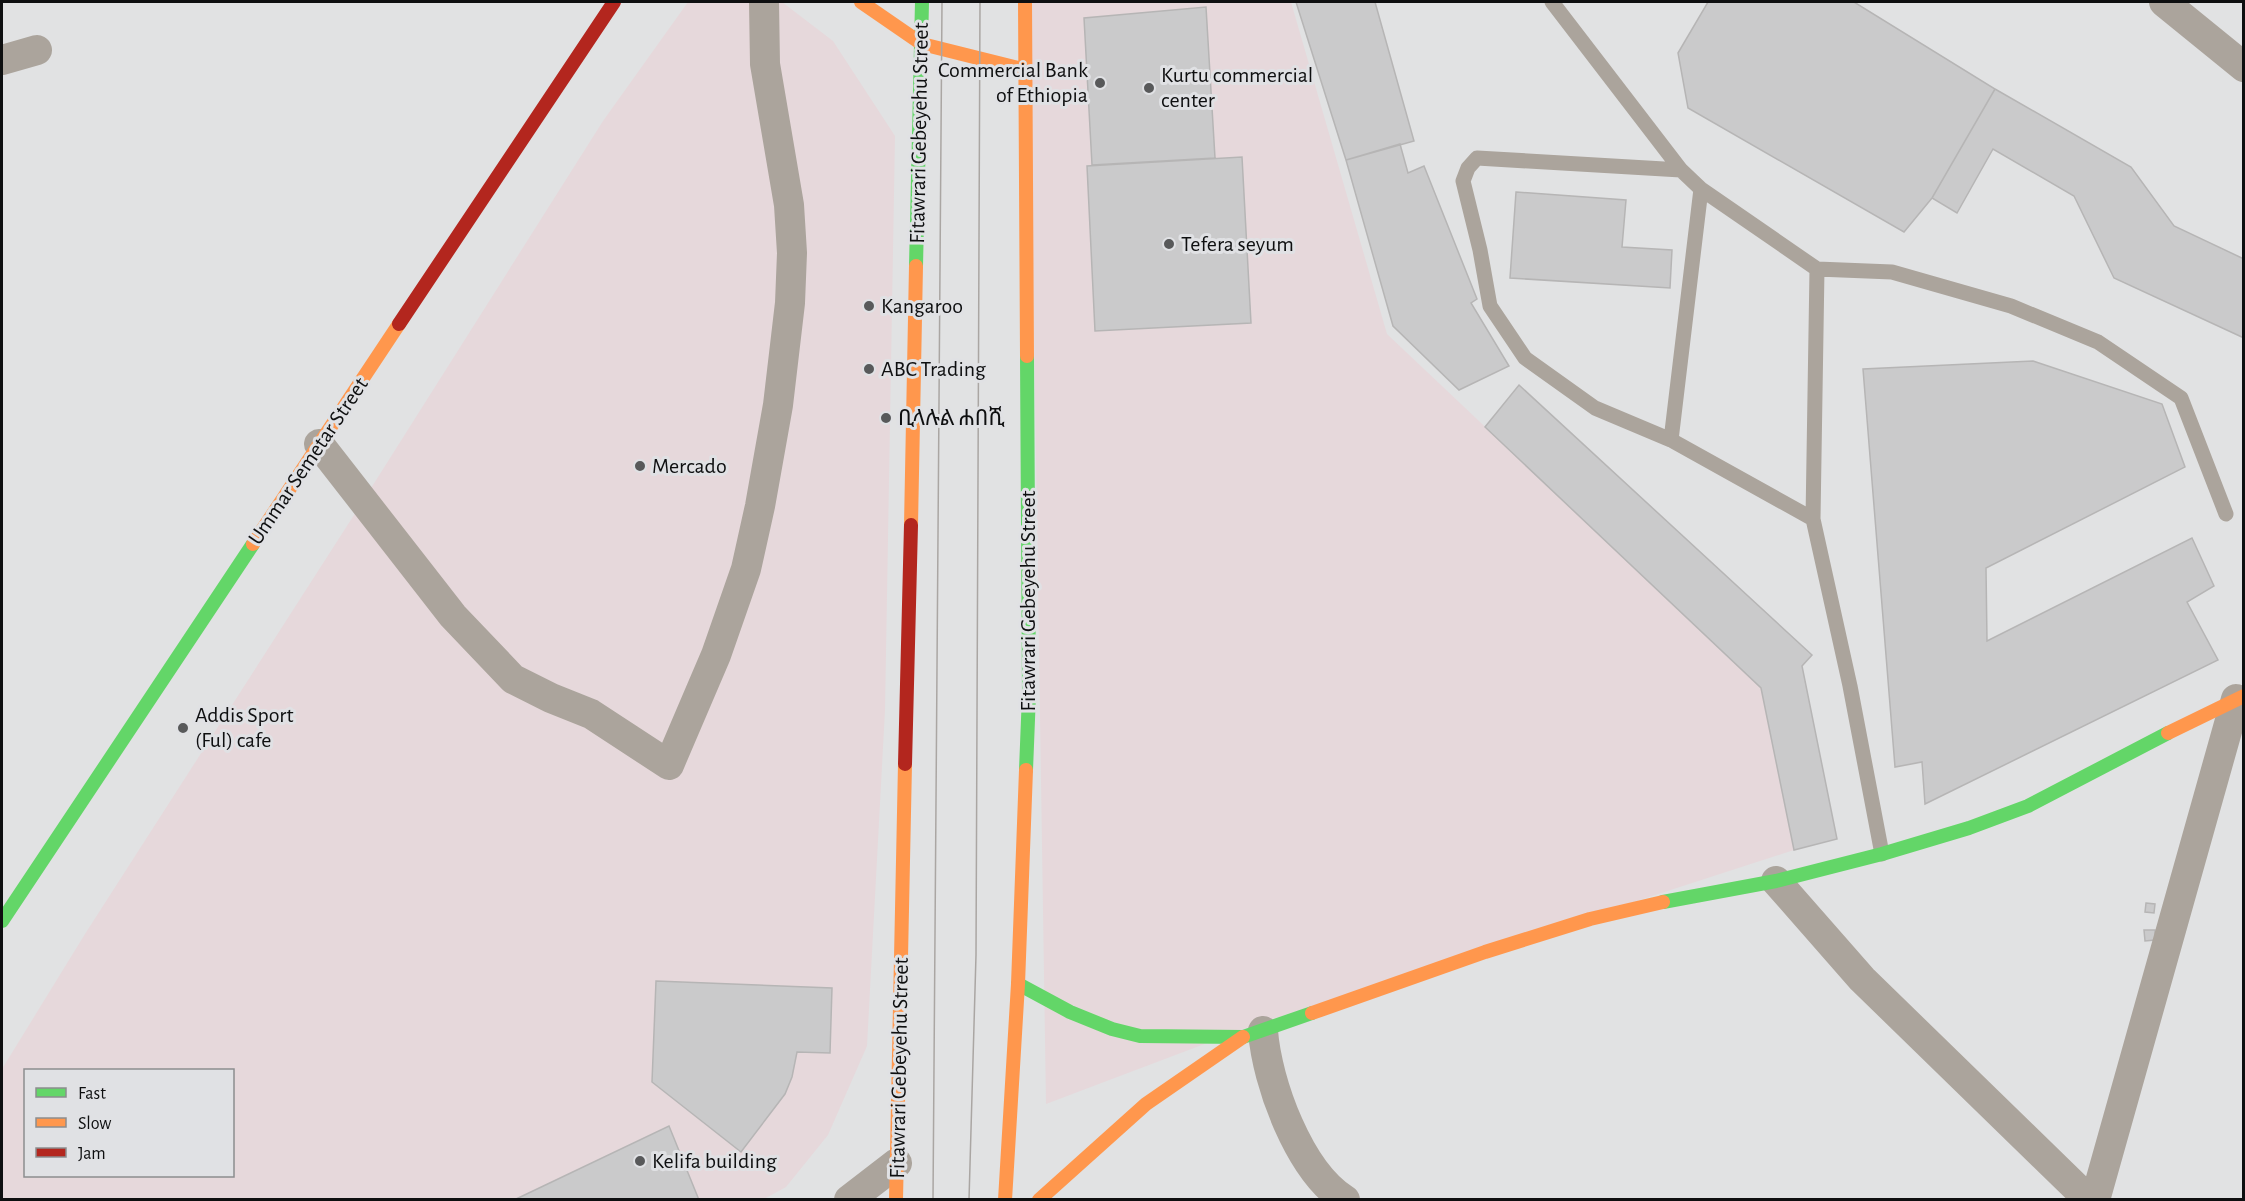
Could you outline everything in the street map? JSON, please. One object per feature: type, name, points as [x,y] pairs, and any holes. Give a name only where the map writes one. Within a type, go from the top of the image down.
[{"type":"main road","name":"Ummar Semetar Street","points":[[2,921],[614,2]]},
{"type":"main road","points":[[861,2],[922,44],[1026,70]]},
{"type":"main road","name":"Fitawrari Gebeyehu Street","points":[[896,1200],[922,2]]},
{"type":"main road","name":"Fitawrari Gebeyehu Street","points":[[1005,1200],[1018,984],[1029,694],[1025,2]]},
{"type":"main road","points":[[1039,1200],[1146,1104],[1253,1034],[1485,952],[1590,920],[1676,899],[1776,881],[1882,854],[1969,828],[2028,806],[2138,747],[2240,697]]},
{"type":"main road","points":[[1018,984],[1070,1012],[1112,1029],[1140,1036],[1253,1034]]},
{"type":"street","points":[[320,444],[453,616],[513,679],[591,714],[669,765],[716,655],[746,569],[778,405],[790,303],[792,253],[789,205],[765,64],[764,2]]},
{"type":"street","points":[[2164,2],[2244,67]]},
{"type":"street","points":[[2,60],[37,50]]},
{"type":"street","points":[[2095,1200],[2240,697]]},
{"type":"street","points":[[1776,881],[1863,979],[2089,1200]]},
{"type":"street","points":[[1253,1034],[1265,1057],[1301,1152],[1316,1174],[1345,1200]]},
{"type":"street","points":[[849,1200],[897,1163]]},
{"type":"lane","points":[[1552,2],[1681,171],[1701,189],[1818,269],[1892,272],[2011,306],[2098,342],[2181,398],[2226,514]]},
{"type":"lane","points":[[1681,171],[1477,158],[1468,168],[1463,181],[1480,250],[1490,306],[1525,358],[1595,408],[1671,440],[1813,519]]},
{"type":"lane","points":[[1671,440],[1701,189]]},
{"type":"lane","points":[[1818,269],[1813,519],[1850,686],[1882,854]]},
{"type":"shaded area","points":[[688,2],[782,2],[833,41],[895,136],[885,710],[867,1046],[828,1135],[786,1187],[764,1199],[2,1199],[2,1069],[85,934],[603,121]]},
{"type":"shaded area","points":[[1029,2],[1291,2],[1387,334],[1761,688],[1794,850],[1260,1023],[1046,1104]]},
{"type":"building","points":[[1296,2],[1375,2],[1414,141],[1346,160]]},
{"type":"building","points":[[1708,2],[1854,2],[1995,89],[1932,198],[1904,232],[1688,108],[1678,53]]},
{"type":"building","name":"Kurtu commercial center","points":[[1206,7],[1215,158],[1092,165],[1084,18]]},
{"type":"building","points":[[1995,89],[2131,167],[2174,226],[2244,259],[2244,338],[2114,278],[2074,196],[1993,149],[1957,213],[1932,198]]},
{"type":"building","points":[[1400,144],[1408,173],[1424,166],[1477,299],[1471,303],[1509,366],[1459,390],[1393,326],[1346,160]]},
{"type":"building","name":"Tefera seyum","points":[[1242,157],[1251,323],[1095,331],[1087,166]]},
{"type":"building","points":[[1516,192],[1626,200],[1622,247],[1672,250],[1670,288],[1510,278]]},
{"type":"building","points":[[2033,361],[2162,404],[2185,467],[1986,568],[1987,641],[2192,538],[2214,586],[2187,602],[2218,660],[1925,804],[1922,762],[1895,767],[1863,369]]},
{"type":"building","points":[[1519,385],[1812,655],[1802,666],[1837,839],[1794,850],[1761,688],[1485,427]]},
{"type":"building","points":[[2146,903],[2155,904],[2154,913],[2145,912]]},
{"type":"building","points":[[2144,930],[2155,930],[2155,940],[2145,941]]},
{"type":"building","points":[[656,981],[832,988],[830,1053],[797,1052],[792,1077],[785,1094],[741,1152],[652,1082]]},
{"type":"building","name":"Kelifa building","points":[[669,1126],[699,1200],[514,1200]]},
{"type":"tram line","points":[[933,1200],[942,2]]},
{"type":"tram line","points":[[969,1200],[976,955],[980,2]]},
{"type":"traffic: fast","points":[[916,266],[922,2]]},
{"type":"traffic: fast","points":[[1026,770],[1029,694],[1027,356]]},
{"type":"traffic: fast","points":[[2,921],[253,544]]},
{"type":"traffic: fast","points":[[1663,902],[1776,881],[1882,854],[1969,828],[2028,806],[2168,733]]},
{"type":"traffic: fast","points":[[1018,984],[1070,1012],[1112,1029],[1140,1036],[1243,1037],[1312,1013]]},
{"type":"traffic: slow","points":[[861,2],[922,44],[1026,70]]},
{"type":"traffic: slow","points":[[1025,2],[1027,356]]},
{"type":"traffic: slow","points":[[911,525],[916,266]]},
{"type":"traffic: slow","points":[[253,544],[399,324]]},
{"type":"traffic: slow","points":[[2168,733],[2244,696]]},
{"type":"traffic: slow","points":[[896,1200],[905,764]]},
{"type":"traffic: slow","points":[[1005,1200],[1018,984],[1026,770]]},
{"type":"traffic: slow","points":[[1312,1013],[1485,952],[1590,919],[1663,902]]},
{"type":"traffic: slow","points":[[1039,1200],[1146,1104],[1243,1037]]},
{"type":"traffic: jam","points":[[399,324],[614,2]]},
{"type":"traffic: jam","points":[[905,764],[911,525]]},
{"type":"place","name":"Commercial Bank of Ethiopia","points":[[1100,83]]},
{"type":"place","name":"Kurtu commercial center","points":[[1149,88]]},
{"type":"place","name":"Tefera seyum","points":[[1169,244]]},
{"type":"place","name":"Kangaroo","points":[[869,306]]},
{"type":"place","name":"ABC Trading","points":[[869,369]]},
{"type":"place","name":"ቢላሉል ሐበሺ","points":[[886,418]]},
{"type":"place","name":"Mercado","points":[[640,466]]},
{"type":"place","name":"Addis Sport (Ful) cafe","points":[[183,728]]},
{"type":"place","name":"Kelifa building","points":[[640,1161]]}]
